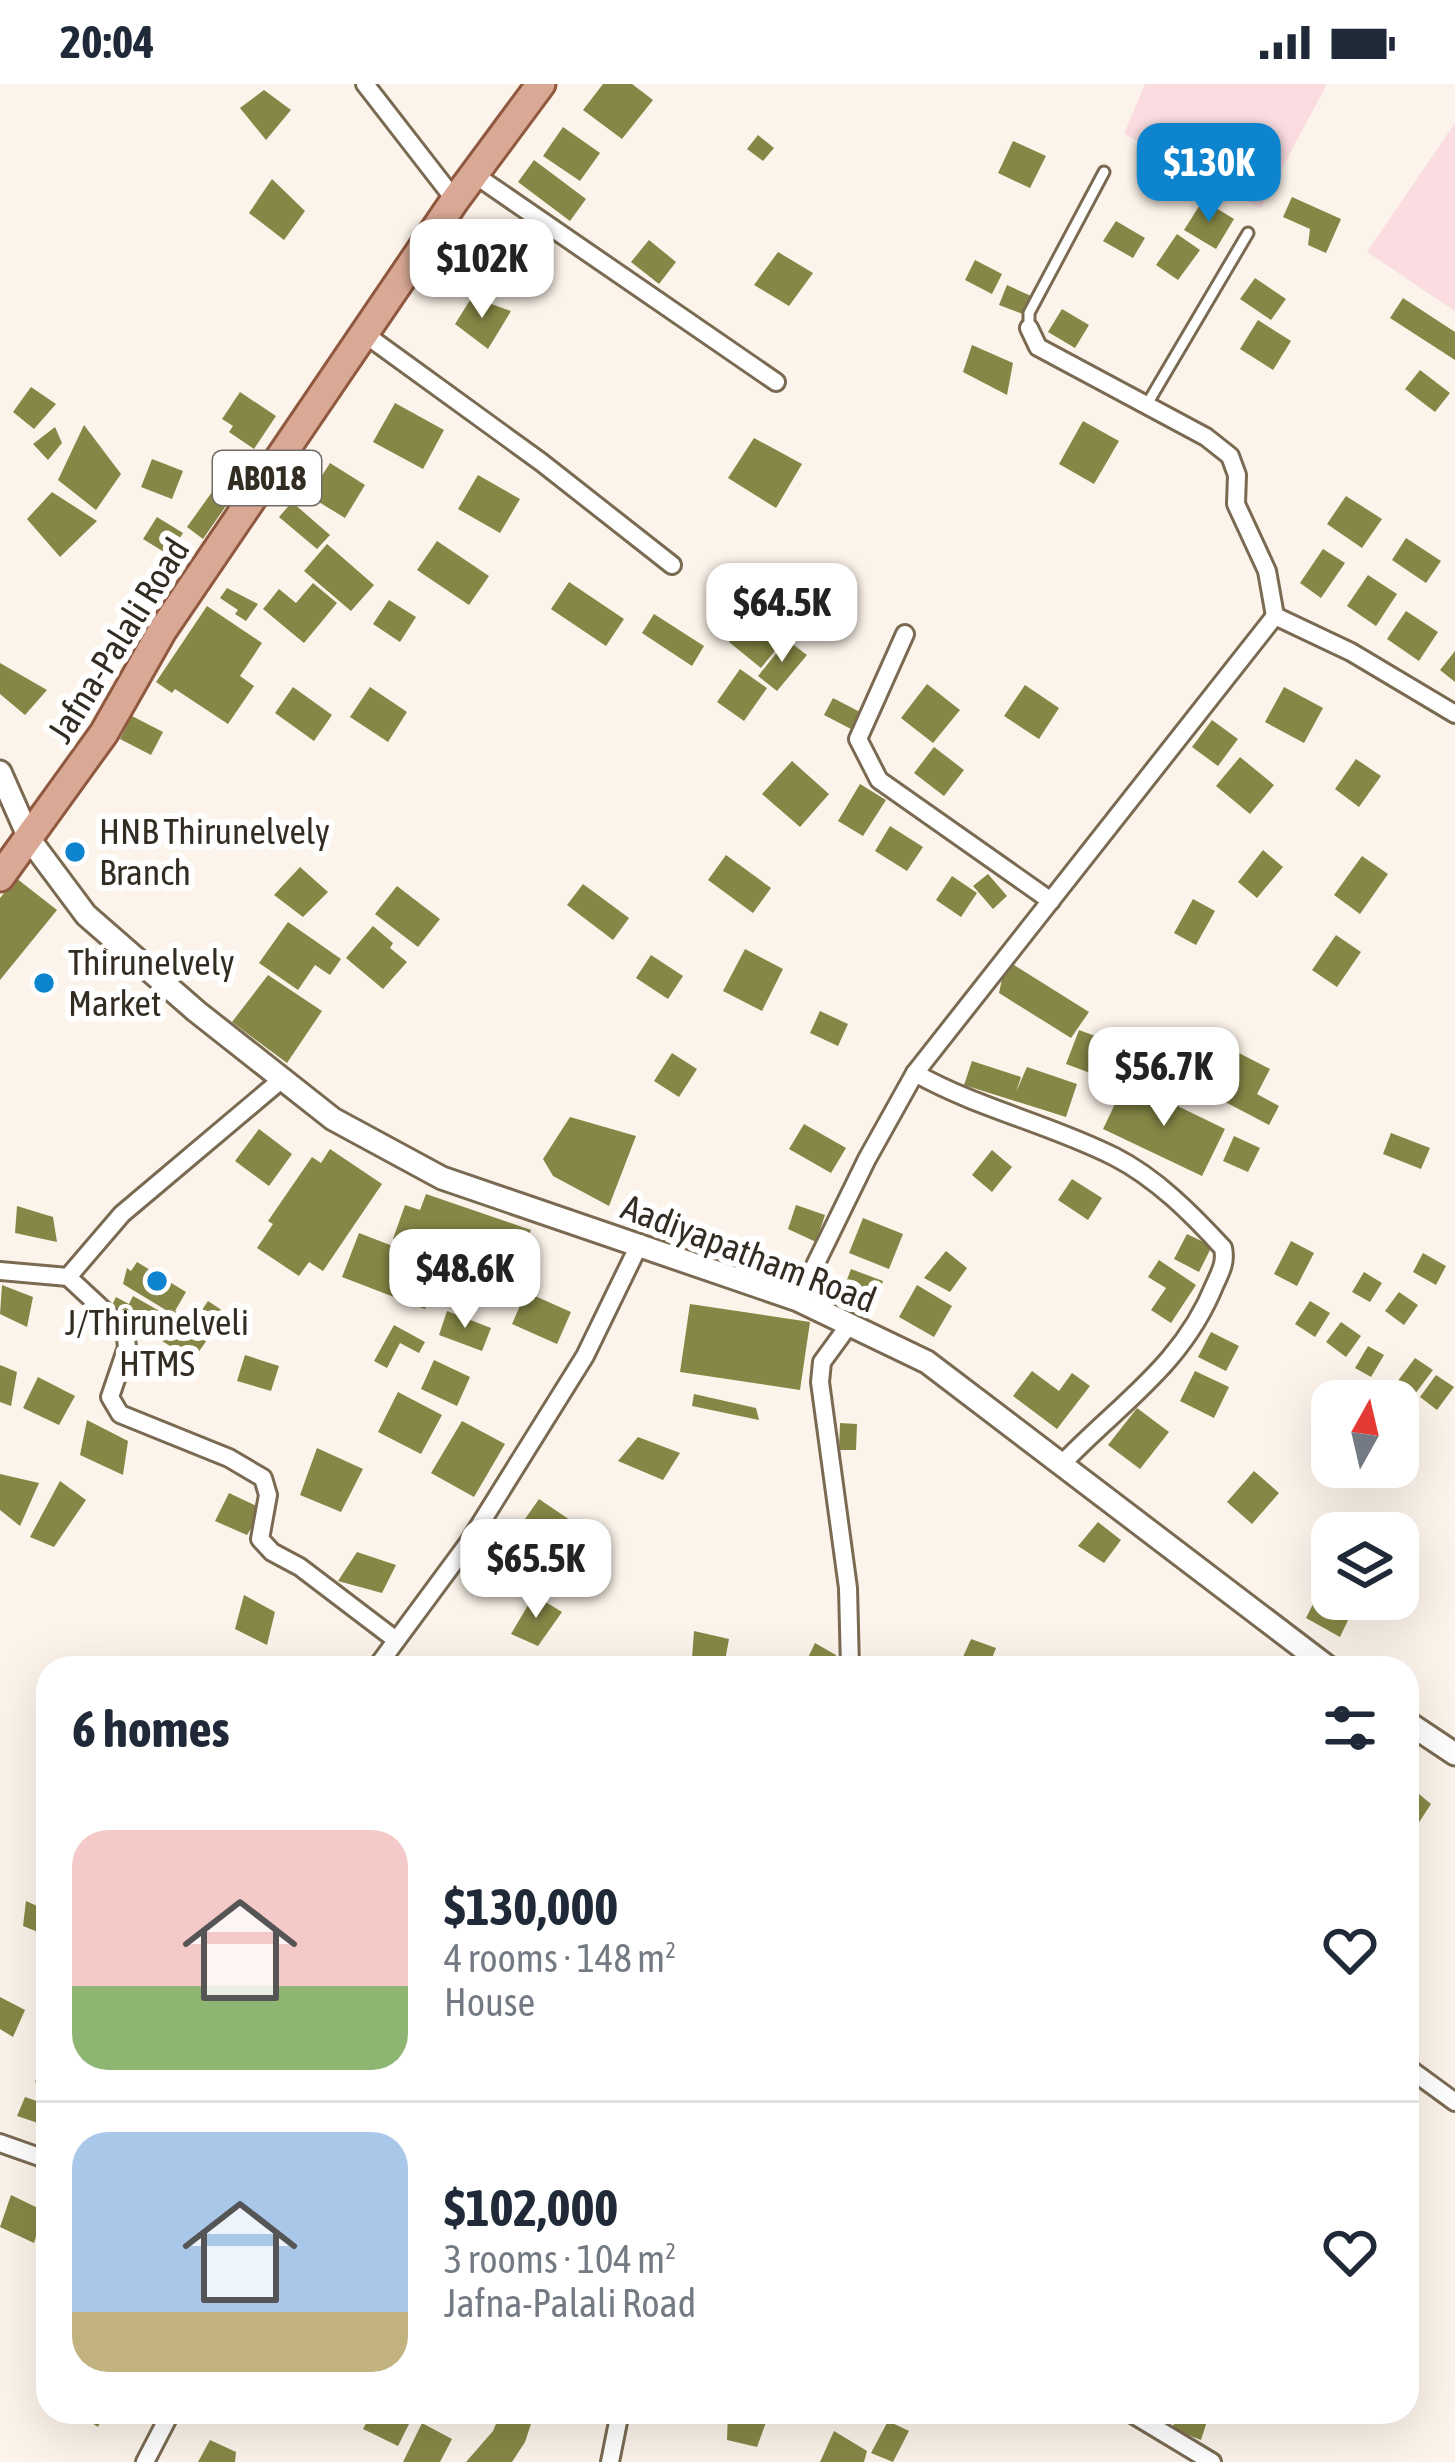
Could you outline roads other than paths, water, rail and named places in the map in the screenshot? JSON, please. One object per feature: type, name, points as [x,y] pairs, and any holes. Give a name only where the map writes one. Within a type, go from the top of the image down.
[{"type":"main road","name":"Jafna-Palali Road","points":[[0,878],[104,733],[162,631],[455,200],[541,84]]},
{"type":"street","points":[[365,84],[455,200]]},
{"type":"street","points":[[475,175],[776,382]]},
{"type":"street","points":[[798,1300],[915,1072],[1275,616],[1267,571],[1236,504],[1237,476],[1230,456],[1206,437],[1038,347],[1029,328]]},
{"type":"street","points":[[366,335],[541,462],[672,565]]},
{"type":"street","points":[[1275,616],[1352,652],[1455,714]]},
{"type":"street","points":[[905,634],[858,739],[879,780],[1052,901]]},
{"type":"street","name":"Aadiyapatham Road","points":[[0,772],[30,840],[86,915],[280,1080],[333,1119],[442,1178],[798,1300],[927,1362],[1313,1656]]},
{"type":"street","points":[[915,1072],[953,1094],[1116,1158],[1151,1181],[1223,1248],[1226,1259],[1211,1293],[1169,1364],[1061,1465]]},
{"type":"street","points":[[68,1277],[122,1214],[280,1080]]},
{"type":"street","points":[[385,1656],[469,1542],[585,1356],[640,1243]]},
{"type":"street","points":[[0,1271],[68,1277],[125,1330],[128,1347],[110,1397],[120,1414],[229,1458],[262,1478],[268,1495],[260,1539],[396,1640]]},
{"type":"street","points":[[849,1325],[822,1362],[820,1382],[848,1588],[850,1656]]},
{"type":"street","points":[[1419,1730],[1455,1754]]},
{"type":"street","points":[[1419,2076],[1455,2102]]},
{"type":"street","points":[[0,2143],[36,2156]]},
{"type":"street","points":[[146,2462],[165,2424]]},
{"type":"street","points":[[610,2462],[618,2424]]},
{"type":"street","points":[[1149,2424],[1212,2462]]},
{"type":"lane","points":[[1029,328],[1029,313],[1104,172]]},
{"type":"lane","points":[[1146,406],[1248,233]]},
{"type":"place","name":"HNB Thirunelvely Branch","points":[[75,852]]},
{"type":"place","name":"Thirunelvely Market","points":[[44,983]]},
{"type":"place","name":"J/Thirunelveli HTMS","points":[[157,1281]]}]
